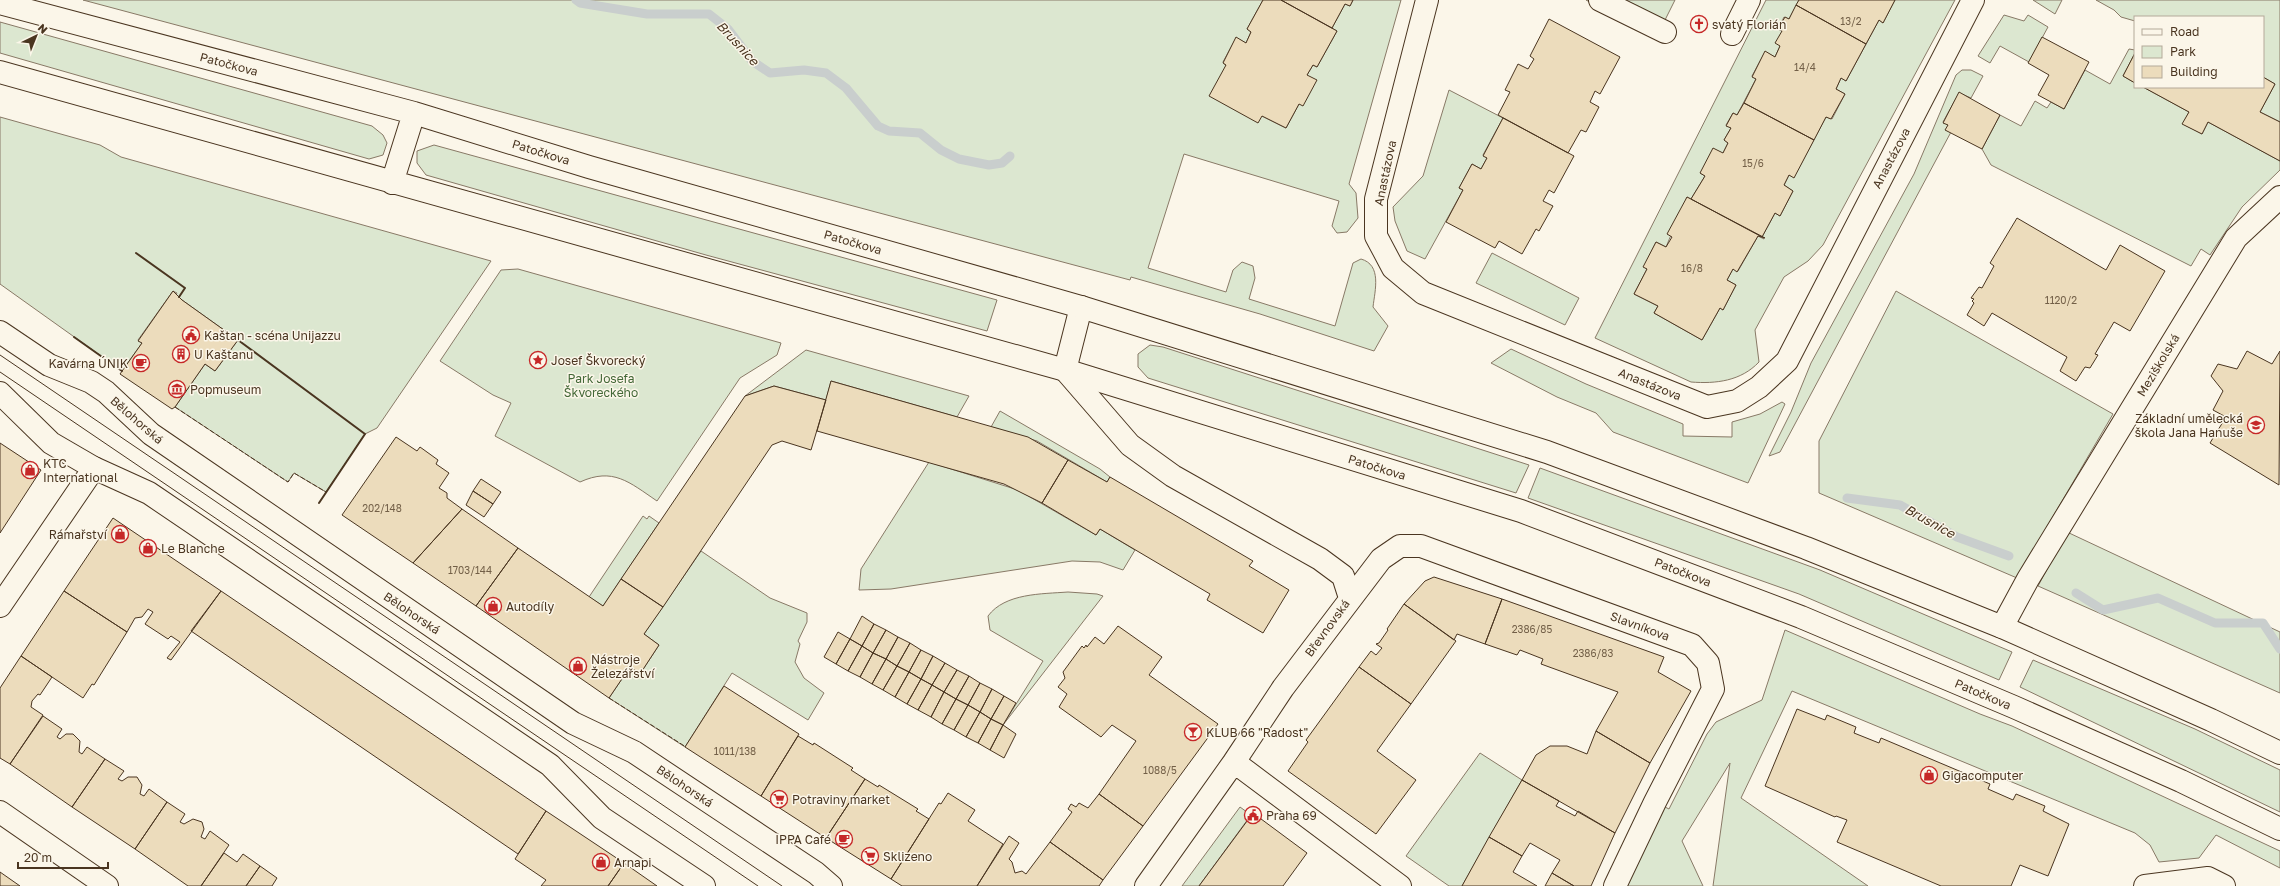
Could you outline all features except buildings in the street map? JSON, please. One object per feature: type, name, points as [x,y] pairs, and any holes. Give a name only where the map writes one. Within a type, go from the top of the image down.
[{"type":"street","name":"Anastázova","points":[[1427,0],[1376,199],[1376,236],[1393,268],[1423,293],[1707,407],[1737,401],[1758,387],[1787,361],[1973,0]]},
{"type":"street","points":[[1600,0],[1664,32]]},
{"type":"street","points":[[1732,34],[1749,0]]},
{"type":"street","name":"Patočkova","points":[[0,3],[414,113],[589,167],[1081,307],[1547,452],[1806,548],[2002,627],[2211,720],[2280,753]]},
{"type":"street","name":"Patočkova","points":[[0,72],[392,183],[1065,370],[1521,511],[1801,617],[1990,696],[2181,781],[2280,829]]},
{"type":"street","points":[[392,183],[414,113]]},
{"type":"street","name":"Meziškolská","points":[[2002,627],[2028,579],[2236,238],[2280,197]]},
{"type":"street","points":[[1065,370],[1081,307]]},
{"type":"street","name":"Bělohorská","points":[[0,332],[48,366],[91,382],[102,389],[151,434],[567,719],[634,752],[816,873],[831,886]]},
{"type":"street","name":"Břevnovská","points":[[1065,370],[1130,445],[1173,476],[1320,559],[1343,576],[1350,598],[1283,688],[1234,762],[1146,886]]},
{"type":"street","points":[[0,392],[51,443],[94,468],[149,493],[550,765],[602,818],[704,886]]},
{"type":"street","points":[[0,606],[94,468]]},
{"type":"street","name":"Slavníkova","points":[[1350,598],[1381,559],[1400,546],[1421,546],[1692,645],[1708,663],[1713,689],[1655,802],[1615,886]]},
{"type":"street","points":[[1234,762],[1400,886]]},
{"type":"street","points":[[0,812],[107,886]]},
{"type":"street","points":[[2145,886],[2208,878],[2224,886]]},
{"type":"green space","points":[[83,0],[1263,0],[1247,29],[1251,32],[1246,43],[1236,38],[1223,62],[1262,116],[1286,128],[1299,104],[1307,75],[1313,65],[1317,67],[1337,31],[1332,28],[1345,4],[1350,6],[1353,0],[1401,0],[1349,184],[1356,193],[1358,218],[1347,232],[1337,233],[1332,226],[1339,201],[1184,154],[1148,268],[1226,292],[1233,270],[1242,262],[1253,266],[1255,278],[1249,299],[1335,326],[1353,263],[1361,259],[1368,262],[1375,272],[1376,286],[1373,307],[1388,326],[1374,351],[1260,314],[1131,277],[1130,280]]},
{"type":"green space","points":[[1586,0],[1675,0],[1656,38]]},
{"type":"green space","points":[[1766,0],[1799,0],[1789,19],[1784,17],[1778,29],[1782,31],[1780,46],[1775,57],[1765,52],[1752,76],[1756,79],[1737,115],[1733,113],[1726,125],[1731,128],[1724,140],[1728,143],[1723,153],[1700,173],[1705,176],[1691,199],[1687,197],[1666,247],[1656,242],[1644,267],[1647,269],[1634,294],[1658,306],[1654,313],[1702,340],[1720,308],[1723,310],[1736,285],[1727,280],[1733,269],[1738,271],[1758,236],[1764,239],[1762,237],[1775,213],[1780,216],[1793,191],[1784,185],[1789,175],[1794,177],[1826,117],[1832,119],[1845,94],[1836,89],[1841,78],[1846,81],[1879,20],[1883,23],[1895,0],[1955,0],[1823,245],[1808,261],[1784,277],[1755,330],[1759,362],[1744,373],[1728,380],[1719,382],[1691,382],[1595,338]]},
{"type":"green space","points":[[2033,0],[2062,0],[2055,14]]},
{"type":"green space","points":[[2096,0],[2280,0],[2280,122],[2260,112],[2275,84],[2264,78],[2264,16],[2134,16],[2134,21],[2121,17],[2114,10]]},
{"type":"green space","points":[[2004,15],[2024,21],[2028,15],[2048,27],[2029,62],[2000,46],[1990,63],[1978,56]]},
{"type":"green space","points":[[0,22],[372,126],[383,135],[387,143],[383,155],[369,159],[0,53]]},
{"type":"green space","points":[[2129,49],[2134,50],[2134,55],[2123,76],[2134,82],[2134,88],[2145,88],[2189,112],[2183,124],[2202,134],[2208,122],[2280,161],[2280,170],[2242,207],[2210,255],[2201,249],[2191,266],[1991,165],[1982,149],[2000,115],[2021,126],[2035,101],[2047,108],[2051,102],[2064,109],[2085,70],[2110,84]]},
{"type":"green space","points":[[1962,70],[1971,70],[1983,76],[1971,98],[1959,93],[1943,122],[1948,125],[1946,130],[1951,132],[1780,452],[1769,456],[1791,412],[1811,363],[1914,174],[1956,75]]},
{"type":"green space","points":[[1449,90],[1503,118],[1483,155],[1487,158],[1481,169],[1472,164],[1459,188],[1463,190],[1425,259],[1407,251],[1395,221],[1393,207],[1423,176]]},
{"type":"green space","points":[[0,117],[100,145],[121,157],[491,261],[377,428],[365,434],[326,492],[294,473],[288,482],[175,407],[205,364],[215,371],[238,340],[182,300],[176,295],[177,293],[173,291],[138,340],[142,343],[122,371],[0,284]]},
{"type":"green space","points":[[434,145],[997,300],[987,331],[706,255],[426,175],[417,163],[417,151]]},
{"type":"green space","points":[[1492,253],[1579,298],[1565,325],[1476,283]]},
{"type":"green space","name":"Park Josefa Škvoreckého","points":[[518,269],[781,343],[777,355],[740,378],[657,501],[629,483],[611,476],[602,476],[580,482],[495,436],[511,403],[493,395],[440,361],[501,270]]},
{"type":"green space","points":[[1896,291],[2113,414],[2017,578],[1819,493],[1819,441]]},
{"type":"green space","points":[[1150,345],[1163,347],[1529,465],[1516,493],[1148,378],[1138,367],[1138,354]]},
{"type":"green space","points":[[1511,349],[1586,384],[1683,424],[1683,436],[1732,437],[1732,422],[1760,414],[1782,402],[1785,404],[1748,483],[1613,432],[1596,413],[1557,397],[1491,363]]},
{"type":"green space","points":[[806,350],[969,396],[957,417],[831,381],[826,400],[774,386],[745,396]]},
{"type":"green space","points":[[1000,411],[1100,469],[1110,477],[1107,482],[1037,441],[991,427]]},
{"type":"green space","points":[[929,462],[1018,490],[1096,535],[1100,529],[1135,550],[1123,570],[1100,562],[1072,561],[891,589],[859,590],[861,569]]},
{"type":"green space","points":[[1540,468],[1820,570],[2012,652],[1999,680],[1799,594],[1528,498]]},
{"type":"green space","points":[[643,516],[647,519],[649,516],[659,523],[603,606],[589,597]]},
{"type":"green space","points":[[2067,532],[2280,632],[2280,693],[2038,586]]},
{"type":"green space","points":[[701,551],[770,598],[807,613],[807,622],[798,641],[800,644],[795,662],[804,678],[824,693],[808,720],[732,673],[685,747],[609,698],[630,667],[640,674],[659,645],[644,634]]},
{"type":"green space","points":[[1068,592],[1097,594],[1103,596],[1003,725],[1043,661],[990,630],[988,616],[995,608],[1014,599],[1036,594]]},
{"type":"green space","points":[[1785,630],[1980,714],[2012,726],[2280,851],[2280,868],[2216,835],[2199,858],[2159,862],[2150,845],[2135,833],[1792,691],[1741,798],[1868,886],[1713,886],[1730,763],[1682,841],[1703,886],[1616,886],[1655,802],[1669,809],[1707,734],[1716,722],[1762,700]]},
{"type":"green space","points":[[2033,660],[2195,729],[2280,770],[2280,812],[2020,687]]},
{"type":"green space","points":[[1480,753],[1522,780],[1462,886],[1449,886],[1406,856]]},
{"type":"green space","points":[[1240,807],[1251,815],[1199,886],[1182,886]]},
{"type":"waterway","name":"Brusnice","points":[[576,0],[580,3],[647,14],[709,14],[728,29],[752,61],[770,73],[804,70],[826,73],[846,88],[878,126],[889,131],[920,133],[941,150],[959,159],[989,165],[1002,163],[1010,156]]},
{"type":"waterway","name":"Brusnice","points":[[1847,498],[1900,505],[1957,537],[2009,556]]},
{"type":"waterway","name":"Brusnice","points":[[2076,593],[2103,610],[2158,598],[2215,623],[2263,623],[2280,649]]},
{"type":"tram line","points":[[0,355],[782,886]]},
{"type":"tram line","points":[[0,372],[758,886]]},
{"type":"fence","points":[[175,407],[288,482],[294,473],[326,492]]},
{"type":"fence","points":[[609,698],[686,747]]},
{"type":"wall","points":[[136,253],[185,288],[179,297]]},
{"type":"wall","points":[[74,337],[122,371]]},
{"type":"wall","points":[[238,340],[365,434],[319,503]]},
{"type":"place","name":"svatý Florián","points":[[1699,24]]},
{"type":"place","name":"Kaštan - scéna Unijazzu","points":[[191,335]]},
{"type":"place","name":"U Kaštanu","points":[[181,354]]},
{"type":"place","name":"Josef Škvorecký","points":[[538,360]]},
{"type":"place","name":"Kavárna ÚNIK","points":[[141,363]]},
{"type":"place","name":"Popmuseum","points":[[177,389]]},
{"type":"place","name":"Základní umělecká škola Jana Hanuše","points":[[2256,425]]},
{"type":"place","name":"KTC International","points":[[30,470]]},
{"type":"place","name":"Rámařství","points":[[120,534]]},
{"type":"place","name":"Le Blanche","points":[[148,548]]},
{"type":"place","name":"Autodíly","points":[[493,606]]},
{"type":"place","name":"Nástroje Železářství","points":[[578,666]]},
{"type":"place","name":"KLUB 66 \"Radost\"","points":[[1193,732]]},
{"type":"place","name":"Gigacomputer","points":[[1929,775]]},
{"type":"place","name":"Potraviny market","points":[[779,799]]},
{"type":"place","name":"Praha 69","points":[[1253,815]]},
{"type":"place","name":"IPPA Café","points":[[844,839]]},
{"type":"place","name":"Sklizeno","points":[[870,856]]},
{"type":"place","name":"Arnapi","points":[[601,862]]}]
